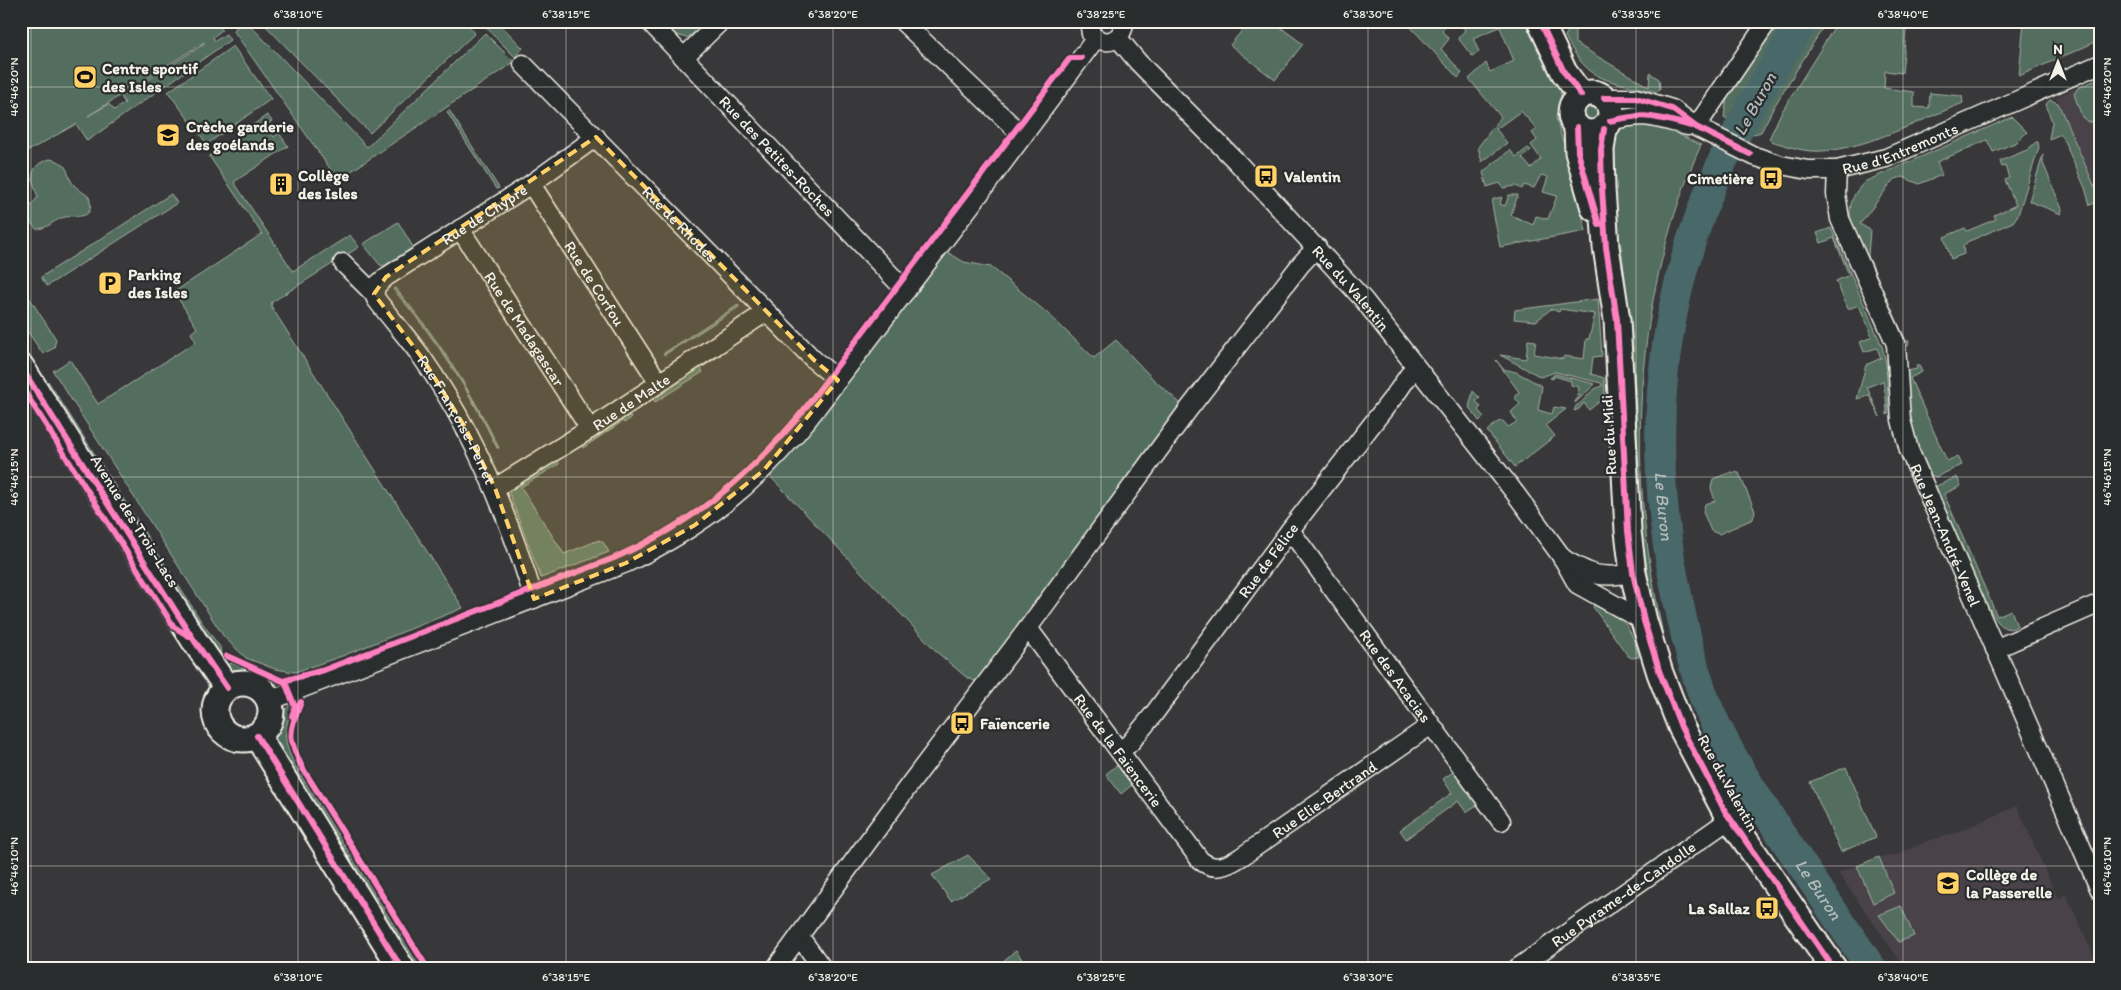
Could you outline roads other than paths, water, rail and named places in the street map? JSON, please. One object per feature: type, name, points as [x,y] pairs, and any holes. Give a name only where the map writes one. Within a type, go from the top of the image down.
[{"type":"main road","points":[[1540,21],[1564,72],[1600,111]]},
{"type":"main road","name":"Rue du Midi","points":[[1606,247],[1578,152],[1577,128],[1573,123],[1571,110],[1573,104],[1600,111],[1602,189],[1606,247],[1617,320],[1628,531],[1633,574],[1644,620]]},
{"type":"main road","name":"Avenue des Trois-Lacs","points":[[21,367],[194,640],[227,688]]},
{"type":"main road","name":"Rue du Valentin","points":[[1644,620],[1660,673],[1681,727],[1730,819],[1834,969]]},
{"type":"main road","points":[[234,684],[251,684],[265,693],[269,701],[271,707],[269,720],[257,736],[250,739],[234,738],[217,724],[215,716],[217,700],[227,688],[234,684]]},
{"type":"main road","points":[[257,736],[402,969]]},
{"type":"street","name":"Rue des Petites-Roches","points":[[649,21],[906,291]]},
{"type":"street","points":[[684,57],[721,21]]},
{"type":"street","points":[[902,21],[1023,136]]},
{"type":"street","points":[[1696,128],[1768,21]]},
{"type":"street","points":[[269,701],[644,555],[710,516],[747,486],[781,453],[838,380],[1023,136],[1090,26],[1107,42],[1121,30]]},
{"type":"street","name":"Rue du Valentin","points":[[1121,30],[1138,62],[1317,247],[1363,299],[1515,493],[1562,558],[1577,584],[1644,620]]},
{"type":"street","name":"Rue de Rhodes","points":[[523,64],[766,312],[814,360],[838,380]]},
{"type":"street","name":"Rue d'Entremonts","points":[[1600,111],[1654,116],[1696,128],[1750,154],[1791,167],[1837,170],[1886,158],[2100,64]]},
{"type":"street","name":"Rue d'Entremonts","points":[[1600,111],[1636,98],[1672,109],[1696,128]]},
{"type":"street","name":"Rue de Chypre","points":[[374,294],[377,285],[386,277],[531,184],[596,137]]},
{"type":"street","name":"Rue Jean-André-Venel","points":[[1837,170],[1836,194],[1840,219],[1896,344],[1901,420],[1909,450],[2100,890]]},
{"type":"street","name":"Rue de Corfou","points":[[531,184],[660,382]]},
{"type":"street","name":"Rue de Madagascar","points":[[460,230],[590,428]]},
{"type":"street","points":[[775,969],[912,780],[1028,628],[1188,410],[1301,264],[1317,247]]},
{"type":"street","name":"Rue Françoise-Perret","points":[[343,263],[374,294],[423,359],[465,427],[495,488],[534,599]]},
{"type":"street","name":"Rue de Malte","points":[[495,488],[766,312]]},
{"type":"street","name":"Rue de Félice","points":[[1120,751],[1130,743],[1153,715],[1290,530],[1398,391],[1415,366]]},
{"type":"street","name":"Rue des Acacias","points":[[1290,530],[1501,821]]},
{"type":"street","name":"Rue du Valentin","points":[[1562,558],[1587,573],[1606,577],[1633,574]]},
{"type":"street","points":[[1995,649],[2100,603]]},
{"type":"street","name":"Rue de la Faïencerie","points":[[1028,628],[1200,860],[1206,866],[1214,868]]},
{"type":"street","name":"Rue Elie-Bertrand","points":[[1214,868],[1227,865],[1241,857],[1431,725]]},
{"type":"street","name":"Rue Pyrame-de-Candolle","points":[[1516,969],[1730,819]]},
{"type":"street","points":[[800,936],[823,969]]},
{"type":"waterway","name":"Le Buron","points":[[1803,21],[1751,107],[1723,160],[1702,210],[1685,261],[1673,312],[1665,364],[1661,416],[1661,469],[1665,522],[1676,591],[1693,662],[1709,710],[1737,764],[1758,798],[1872,969]]},
{"type":"place","name":"Centre sportif des Isles","points":[[85,77]]},
{"type":"place","name":"Crèche garderie des goélands","points":[[168,135]]},
{"type":"place","name":"Valentin","points":[[1266,176]]},
{"type":"place","name":"Cimetière","points":[[1771,178]]},
{"type":"place","name":"Collège des Isles","points":[[281,184]]},
{"type":"place","name":"Parking des Isles","points":[[110,283]]},
{"type":"place","name":"Faïencerie","points":[[962,723]]},
{"type":"place","name":"Collège de la Passerelle","points":[[1948,883]]},
{"type":"place","name":"La Sallaz","points":[[1767,908]]}]
